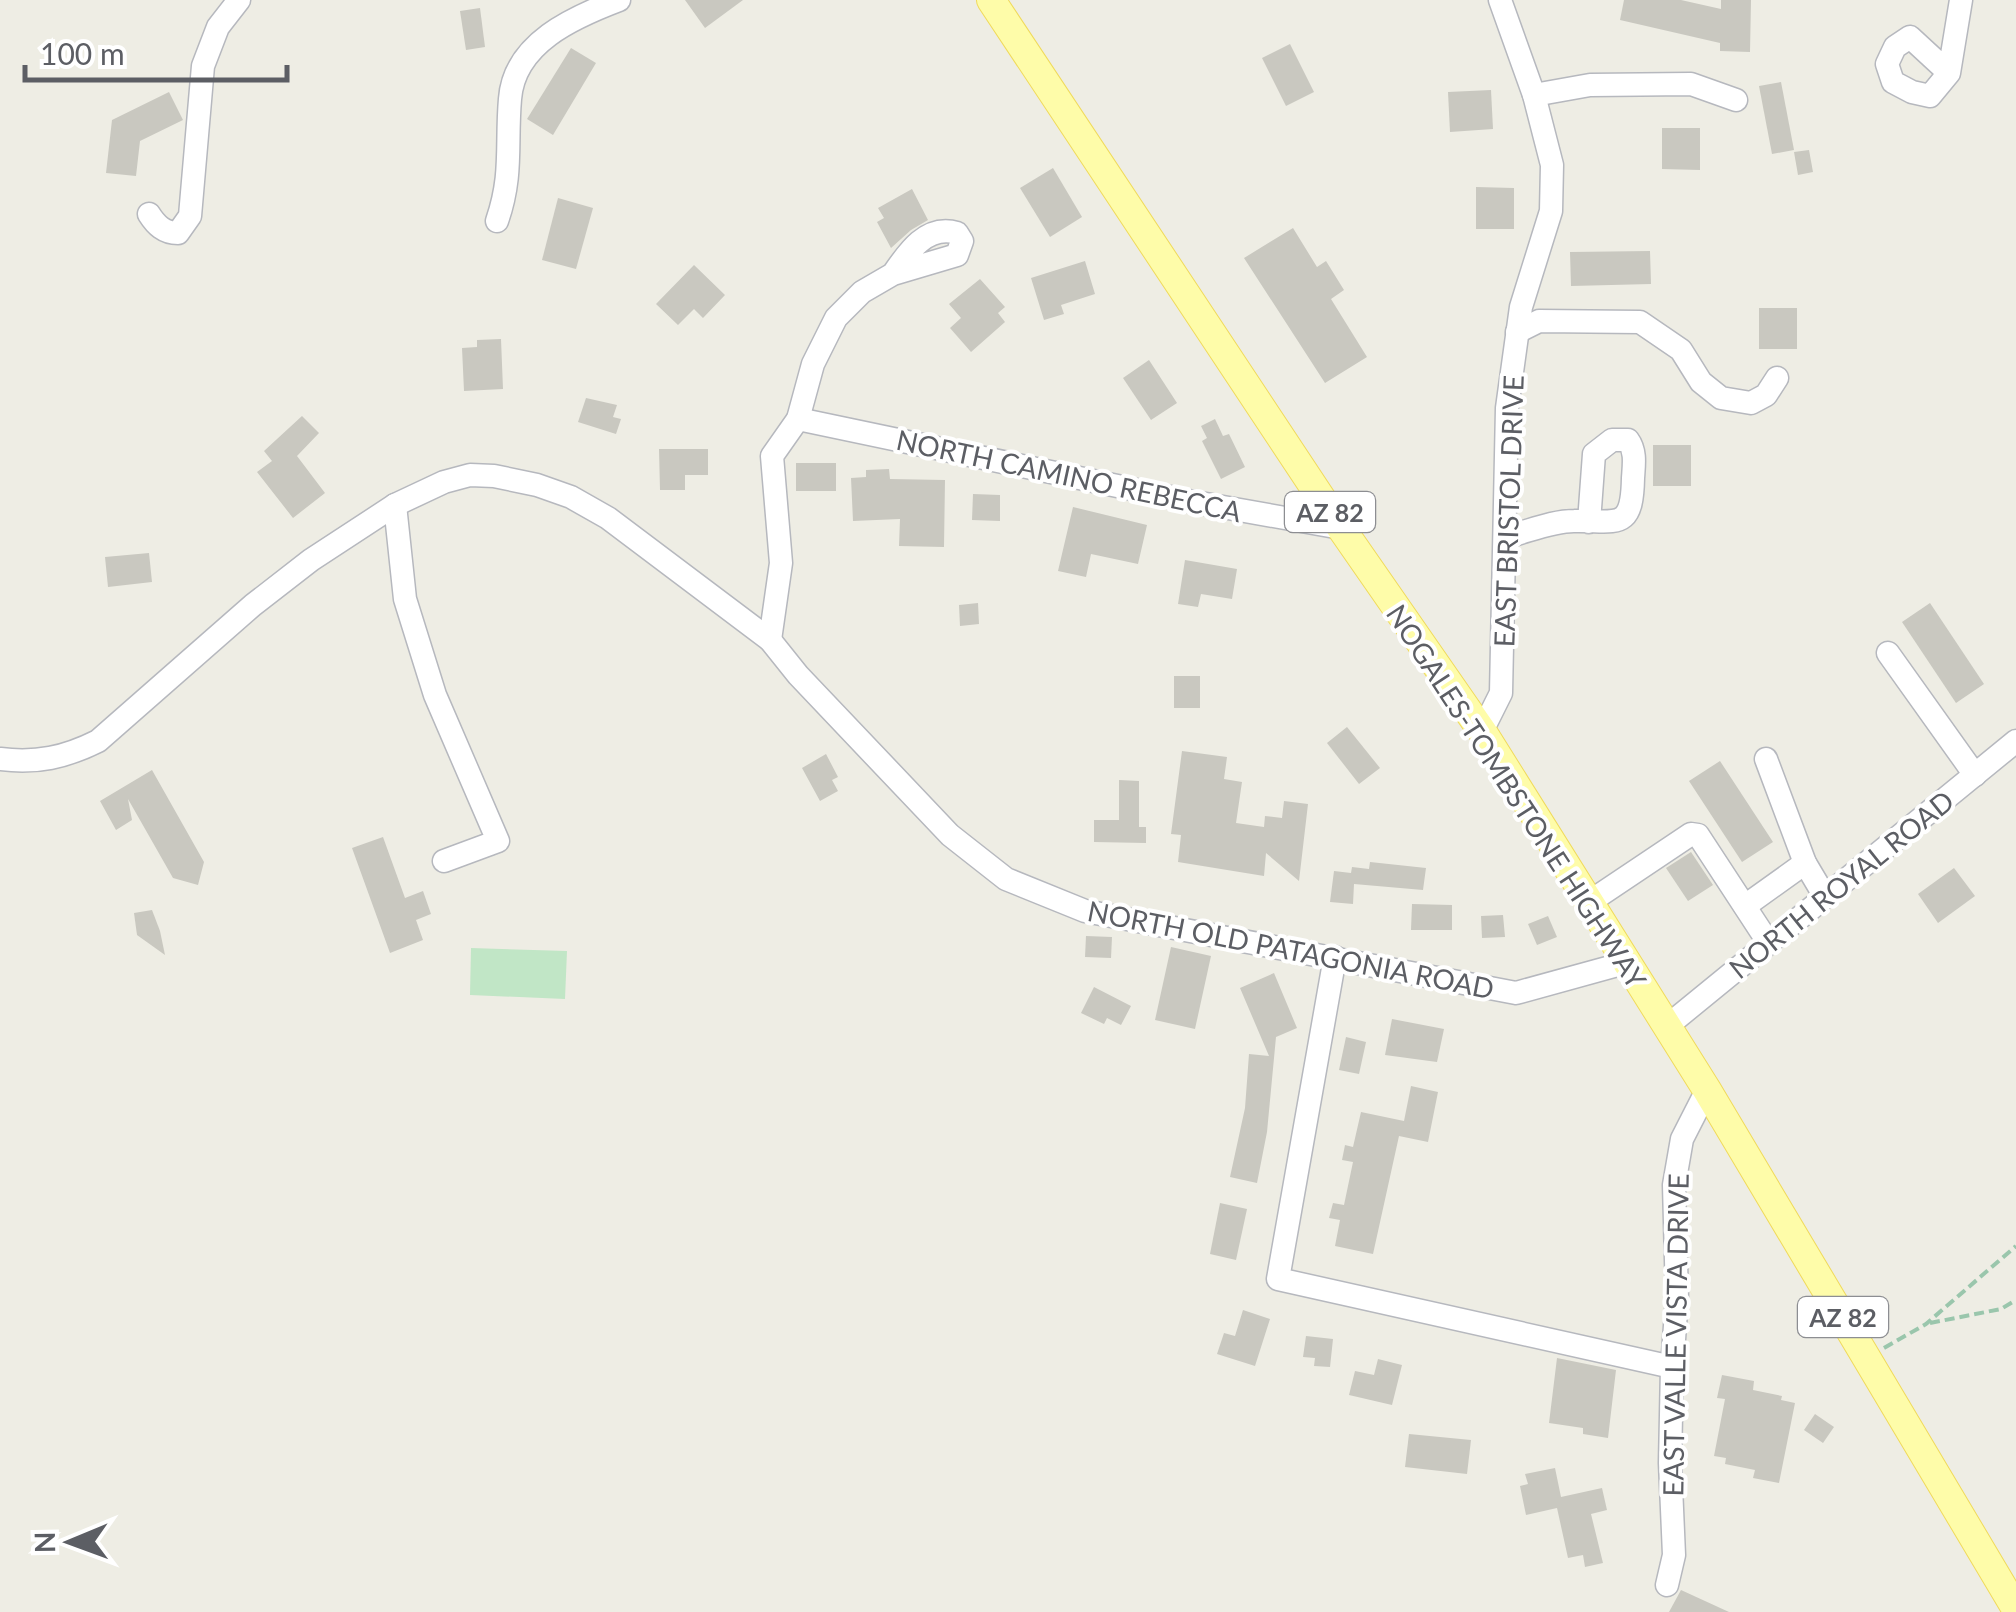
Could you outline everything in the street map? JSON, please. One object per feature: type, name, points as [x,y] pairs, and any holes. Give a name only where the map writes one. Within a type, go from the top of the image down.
[{"type":"main road","name":"NOGALES-TOMBSTONE HIGHWAY","points":[[991,0],[1341,528],[1482,732],[1708,1090],[2016,1610]]},
{"type":"street","points":[[149,214],[156,225],[170,233],[178,233],[190,216],[204,66],[218,28],[239,0]]},
{"type":"street","points":[[497,221],[508,189],[510,94],[522,62],[542,39],[592,10],[619,0]]},
{"type":"street","name":"EAST BRISTOL DRIVE","points":[[1482,732],[1501,693],[1508,408],[1521,307],[1551,211],[1552,164],[1534,95],[1500,0]]},
{"type":"street","points":[[1949,73],[1960,0]]},
{"type":"street","points":[[1534,95],[1590,85],[1691,84],[1736,100]]},
{"type":"street","points":[[770,640],[780,563],[772,456],[798,419],[813,364],[836,318],[862,292],[893,274]]},
{"type":"street","points":[[1518,332],[1539,321],[1640,322],[1681,350],[1701,382],[1721,398],[1751,403],[1766,395],[1777,378]]},
{"type":"street","name":"NORTH CAMINO REBECCA","points":[[798,419],[1189,501],[1341,528]]},
{"type":"street","name":"NORTH OLD PATAGONIA ROAD","points":[[0,758],[38,761],[69,756],[98,741],[253,604],[394,505],[444,482],[470,476],[516,480],[572,497],[608,518],[770,640],[798,675],[950,835],[1006,879],[1085,911],[1516,993],[1625,962]]},
{"type":"street","points":[[394,505],[405,599],[435,694],[498,841],[444,861]]},
{"type":"street","points":[[1505,537],[1571,520],[1589,522]]},
{"type":"street","points":[[1888,653],[1975,775]]},
{"type":"street","name":"NORTH ROYAL ROAD","points":[[1666,1027],[2016,742]]},
{"type":"street","points":[[1766,759],[1805,864],[1824,895]]},
{"type":"street","points":[[1588,902],[1691,834],[1698,835],[1768,942]]},
{"type":"street","points":[[1745,906],[1805,864]]},
{"type":"street","points":[[1335,957],[1278,1279],[1672,1367]]},
{"type":"street","name":"EAST VALLE VISTA DRIVE","points":[[1667,1585],[1674,1555],[1672,1367],[1678,1298],[1674,1185],[1682,1139],[1708,1090]]},
{"type":"path","points":[[1866,1358],[1926,1324],[2016,1246]]},
{"type":"path","points":[[1926,1324],[2001,1309],[2016,1300]]},
{"type":"green space","points":[[471,948],[567,951],[565,999],[470,995]]},
{"type":"building","points":[[685,0],[743,0],[705,28]]},
{"type":"building","points":[[1624,0],[1681,0],[1721,9],[1721,0],[1751,0],[1750,52],[1720,51],[1720,43],[1620,20]]},
{"type":"building","points":[[480,8],[485,47],[466,50],[460,11]]},
{"type":"building","points":[[1290,44],[1314,92],[1286,106],[1262,58]]},
{"type":"building","points":[[571,48],[596,63],[553,135],[527,119]]},
{"type":"building","points":[[1781,82],[1794,150],[1772,154],[1759,86]]},
{"type":"building","points":[[1491,90],[1493,129],[1450,132],[1448,92]]},
{"type":"building","points":[[169,92],[183,120],[140,141],[136,176],[106,173],[112,120]]},
{"type":"building","points":[[1662,128],[1700,128],[1700,170],[1662,169]]},
{"type":"building","points":[[1809,150],[1813,172],[1798,175],[1794,152]]},
{"type":"building","points":[[1053,168],[1082,217],[1050,237],[1020,188]]},
{"type":"building","points":[[1476,187],[1514,188],[1514,229],[1476,229]]},
{"type":"building","points":[[912,189],[928,220],[891,248],[877,222],[884,218],[878,208]]},
{"type":"building","points":[[558,198],[593,208],[576,269],[542,260]]},
{"type":"building","points":[[1293,228],[1317,267],[1326,261],[1344,290],[1331,299],[1367,357],[1325,383],[1244,258]]},
{"type":"building","points":[[1650,251],[1651,284],[1571,286],[1570,252]]},
{"type":"building","points":[[1085,261],[1095,294],[1061,305],[1064,314],[1044,320],[1031,278]]},
{"type":"building","points":[[694,265],[725,295],[703,318],[694,309],[678,325],[656,304]]},
{"type":"building","points":[[980,279],[1005,307],[998,313],[1005,322],[971,352],[950,328],[961,318],[949,304]]},
{"type":"building","points":[[1759,308],[1797,308],[1797,349],[1759,349]]},
{"type":"building","points":[[501,339],[503,389],[464,391],[462,348],[477,347],[477,340]]},
{"type":"building","points":[[1149,360],[1177,403],[1151,420],[1123,378]]},
{"type":"building","points":[[586,398],[617,405],[613,417],[621,419],[616,434],[578,422]]},
{"type":"building","points":[[302,416],[319,433],[297,456],[325,493],[293,518],[257,472],[272,461],[264,451]]},
{"type":"building","points":[[1215,419],[1223,436],[1229,434],[1245,467],[1221,479],[1202,441],[1207,438],[1201,426]]},
{"type":"building","points":[[1653,445],[1691,445],[1691,486],[1653,486]]},
{"type":"building","points":[[659,449],[708,449],[708,475],[685,475],[685,490],[660,490]]},
{"type":"building","points":[[796,463],[836,463],[836,491],[796,491]]},
{"type":"building","points":[[889,469],[890,479],[945,480],[944,547],[899,546],[900,519],[853,521],[851,478],[866,477],[866,470]]},
{"type":"building","points":[[973,494],[1000,495],[1000,521],[972,520]]},
{"type":"building","points":[[1073,507],[1147,525],[1138,564],[1091,554],[1086,577],[1058,571]]},
{"type":"building","points":[[149,553],[152,582],[108,587],[105,557]]},
{"type":"building","points":[[1185,560],[1237,569],[1232,599],[1201,594],[1198,607],[1178,604]]},
{"type":"building","points":[[978,603],[979,624],[960,626],[959,605]]},
{"type":"building","points":[[1930,603],[1984,684],[1956,703],[1902,622]]},
{"type":"building","points":[[1174,676],[1200,676],[1200,708],[1174,708]]},
{"type":"building","points":[[1347,727],[1380,768],[1359,784],[1327,743]]},
{"type":"building","points":[[1182,751],[1227,757],[1224,779],[1242,782],[1236,823],[1264,827],[1265,816],[1282,818],[1284,801],[1308,804],[1299,881],[1266,853],[1264,876],[1178,862],[1181,835],[1171,834]]},
{"type":"building","points":[[826,754],[838,777],[832,780],[838,791],[820,801],[802,768]]},
{"type":"building","points":[[1720,761],[1773,842],[1742,862],[1689,781]]},
{"type":"building","points":[[152,770],[204,862],[198,885],[173,878],[128,799],[132,820],[116,830],[100,801]]},
{"type":"building","points":[[1119,780],[1139,781],[1139,827],[1146,827],[1146,843],[1094,842],[1094,820],[1119,820]]},
{"type":"building","points":[[383,837],[405,898],[423,891],[431,914],[416,920],[423,940],[390,953],[352,848]]},
{"type":"building","points":[[1691,852],[1713,885],[1688,901],[1666,868]]},
{"type":"building","points":[[1370,862],[1426,868],[1423,890],[1354,884],[1353,904],[1330,902],[1334,871],[1369,869]]},
{"type":"building","points":[[1954,868],[1975,896],[1938,923],[1918,894]]},
{"type":"building","points":[[1412,904],[1452,905],[1452,930],[1411,930]]},
{"type":"building","points":[[152,910],[165,955],[137,935],[134,913]]},
{"type":"building","points":[[1503,915],[1505,937],[1482,938],[1481,916]]},
{"type":"building","points":[[1548,916],[1557,937],[1537,945],[1528,924]]},
{"type":"building","points":[[1086,936],[1112,937],[1111,958],[1085,957]]},
{"type":"building","points":[[1171,947],[1211,956],[1195,1029],[1155,1020]]},
{"type":"building","points":[[1274,973],[1297,1028],[1276,1037],[1267,1132],[1257,1183],[1230,1177],[1245,1108],[1249,1054],[1269,1056],[1240,988]]},
{"type":"building","points":[[1094,987],[1131,1006],[1121,1025],[1107,1018],[1104,1024],[1081,1013]]},
{"type":"building","points":[[1392,1019],[1444,1029],[1437,1062],[1385,1055]]},
{"type":"building","points":[[1346,1037],[1366,1042],[1359,1074],[1339,1070]]},
{"type":"building","points":[[1411,1086],[1438,1092],[1428,1142],[1399,1136],[1373,1254],[1335,1246],[1340,1220],[1329,1218],[1333,1203],[1344,1205],[1353,1162],[1342,1160],[1345,1145],[1353,1147],[1361,1112],[1404,1121]]},
{"type":"building","points":[[1220,1203],[1247,1209],[1236,1260],[1210,1254]]},
{"type":"building","points":[[1243,1310],[1270,1319],[1255,1366],[1217,1354],[1224,1333],[1235,1336]]},
{"type":"building","points":[[1306,1336],[1333,1339],[1330,1367],[1314,1366],[1315,1358],[1303,1357]]},
{"type":"building","points":[[1557,1358],[1616,1370],[1608,1438],[1583,1434],[1583,1428],[1549,1423]]},
{"type":"building","points":[[1378,1359],[1402,1365],[1392,1405],[1349,1395],[1355,1371],[1374,1375]]},
{"type":"building","points":[[1722,1375],[1754,1381],[1753,1390],[1795,1403],[1779,1483],[1753,1478],[1755,1470],[1725,1464],[1726,1458],[1714,1456],[1725,1399],[1717,1398]]},
{"type":"building","points":[[1815,1414],[1834,1427],[1823,1443],[1804,1430]]},
{"type":"building","points":[[1409,1434],[1471,1440],[1467,1474],[1405,1467]]},
{"type":"building","points":[[1555,1468],[1561,1497],[1602,1488],[1607,1510],[1591,1514],[1603,1563],[1585,1567],[1583,1555],[1568,1558],[1557,1508],[1526,1515],[1520,1486],[1528,1484],[1525,1474]]},
{"type":"building","points":[[1681,1590],[1729,1612],[1669,1612]]}]
